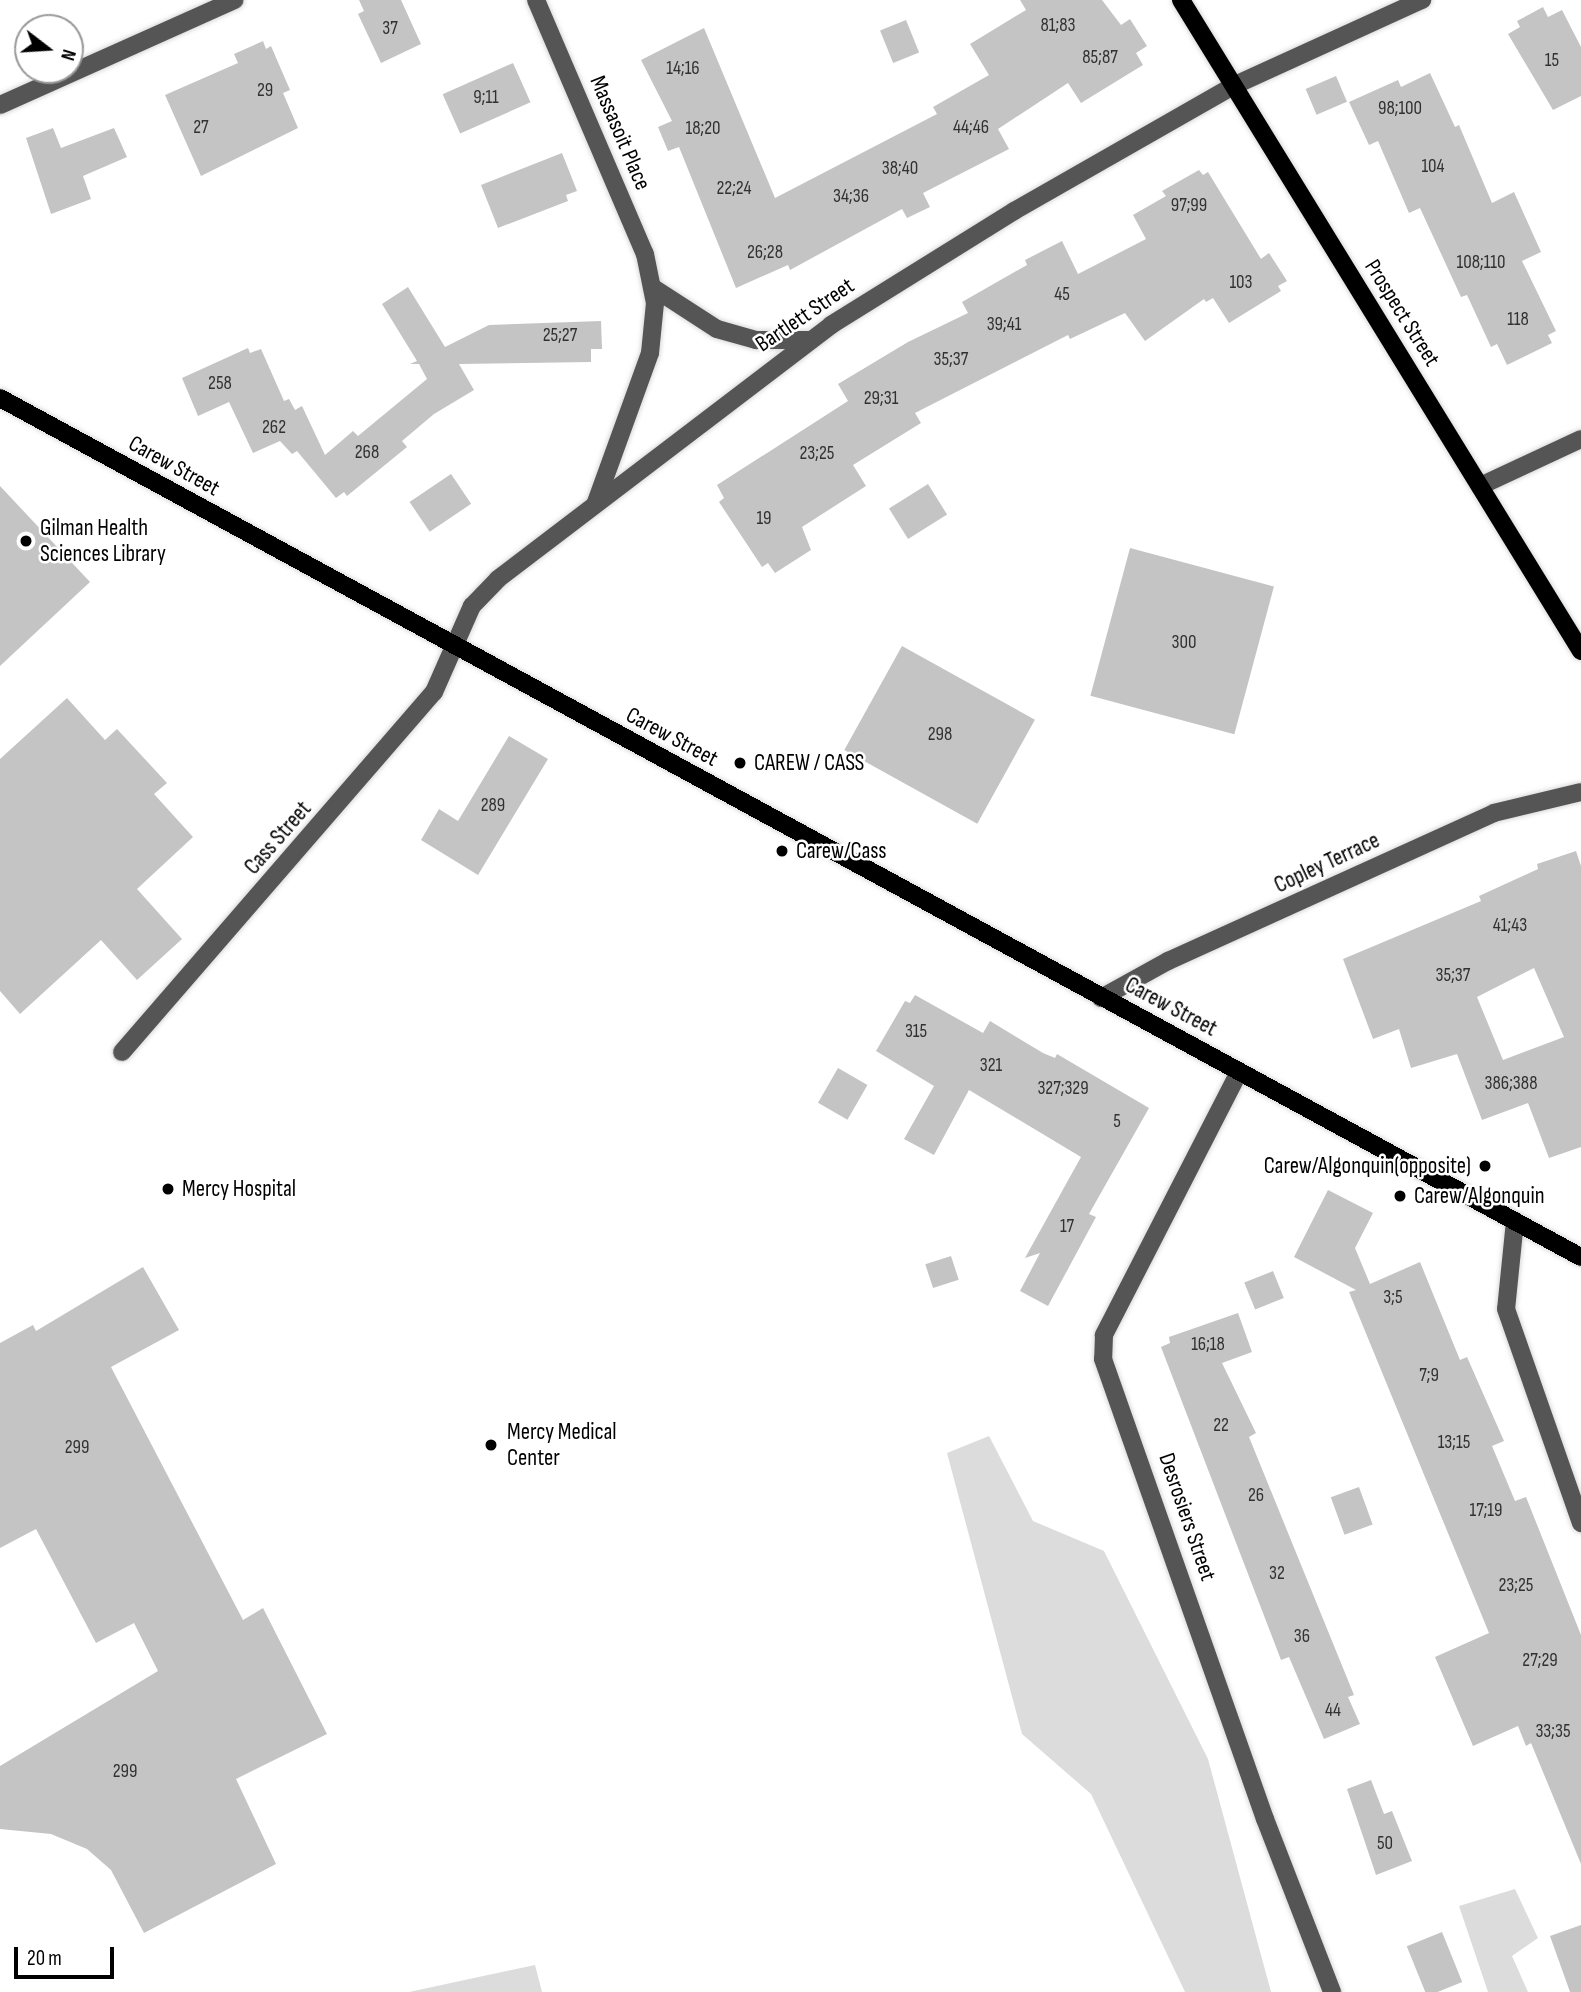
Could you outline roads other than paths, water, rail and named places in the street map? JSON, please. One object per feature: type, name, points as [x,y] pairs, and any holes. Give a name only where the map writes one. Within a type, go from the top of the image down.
[{"type":"main road","name":"Prospect Street","points":[[1181,0],[1581,651]]},
{"type":"main road","name":"Carew Street","points":[[0,398],[1581,1257]]},
{"type":"street","points":[[0,105],[235,0]]},
{"type":"street","name":"Massasoit Place","points":[[536,0],[645,254],[652,287],[650,354],[596,502]]},
{"type":"street","name":"Bartlett Street","points":[[457,648],[472,606],[498,579],[810,340],[1014,211],[1233,86],[1422,0]]},
{"type":"street","points":[[652,287],[717,329],[756,340],[810,340]]},
{"type":"street","points":[[1480,486],[1581,439]]},
{"type":"street","name":"Cass Street","points":[[122,1052],[376,762],[434,692],[457,648]]},
{"type":"street","name":"Copley Terrace","points":[[1101,998],[1168,961],[1494,813],[1581,792]]},
{"type":"street","name":"Desrosiers Street","points":[[1239,1072],[1104,1335],[1103,1359],[1265,1819],[1332,1992]]},
{"type":"street","points":[[1516,1221],[1506,1309],[1581,1522]]},
{"type":"place","name":"Gilman Health Sciences Library","points":[[26,541]]},
{"type":"place","name":"CAREW / CASS","points":[[740,763]]},
{"type":"place","name":"Carew/Cass","points":[[782,851]]},
{"type":"place","name":"Carew/Algonquin(opposite)","points":[[1485,1166]]},
{"type":"place","name":"Mercy Hospital","points":[[168,1189]]},
{"type":"place","name":"Carew/Algonquin","points":[[1400,1196]]},
{"type":"place","name":"Mercy Medical Center","points":[[491,1445]]}]
